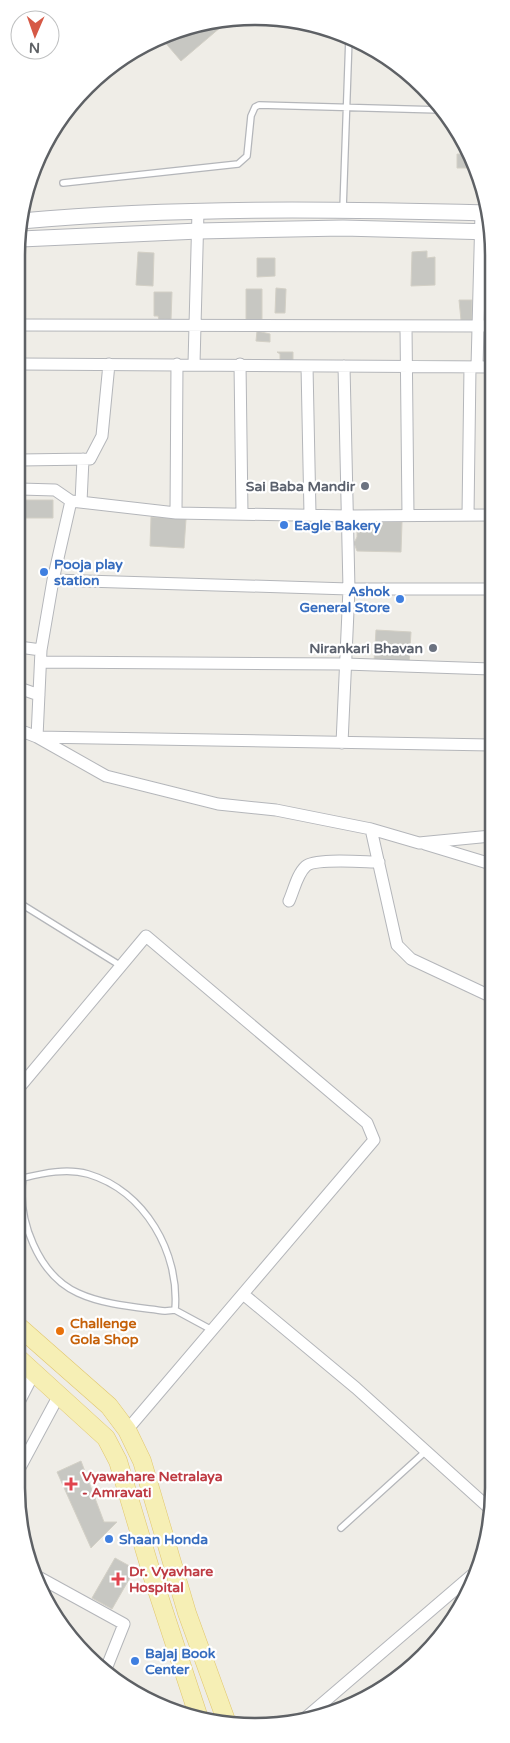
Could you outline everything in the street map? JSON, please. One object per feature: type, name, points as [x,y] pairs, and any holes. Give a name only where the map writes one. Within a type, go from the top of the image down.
[{"type":"main road","points":[[25,1332],[109,1406],[127,1430],[142,1461],[187,1613],[224,1716]]},
{"type":"main road","points":[[25,1365],[106,1438],[118,1461],[153,1578],[196,1710]]},
{"type":"street","points":[[28,220],[103,214],[198,211],[343,210],[481,213]]},
{"type":"street","points":[[194,364],[199,231],[198,211]]},
{"type":"street","points":[[25,239],[199,231],[343,228],[484,232]]},
{"type":"street","points":[[468,515],[474,367],[485,242]]},
{"type":"street","points":[[25,325],[485,326]]},
{"type":"street","points":[[406,327],[408,367],[408,515]]},
{"type":"street","points":[[25,364],[485,367]]},
{"type":"street","points":[[25,371],[36,364]]},
{"type":"street","points":[[25,460],[90,459],[102,436],[109,364]]},
{"type":"street","points":[[176,513],[177,364]]},
{"type":"street","points":[[240,364],[242,513]]},
{"type":"street","points":[[307,366],[310,514]]},
{"type":"street","points":[[342,743],[349,516],[344,366]]},
{"type":"street","points":[[37,737],[41,656],[49,593],[76,501],[83,459]]},
{"type":"street","points":[[25,489],[55,490],[76,501],[176,513],[349,516],[485,515]]},
{"type":"street","points":[[54,580],[348,589],[485,589]]},
{"type":"street","points":[[25,649],[41,656],[485,669]]},
{"type":"street","points":[[25,690],[39,695]]},
{"type":"street","points":[[25,732],[37,737],[106,776],[218,804],[276,810],[371,830],[485,863]]},
{"type":"street","points":[[37,737],[485,745]]},
{"type":"street","points":[[371,830],[396,945],[411,959],[485,994]]},
{"type":"street","points":[[419,843],[485,836]]},
{"type":"street","points":[[289,901],[303,870],[312,862],[379,862]]},
{"type":"street","points":[[25,1081],[146,936],[367,1123],[374,1140],[127,1430]]},
{"type":"street","points":[[243,1294],[356,1388],[485,1504]]},
{"type":"street","points":[[25,1390],[34,1373]]},
{"type":"street","points":[[25,1458],[59,1395]]},
{"type":"street","points":[[45,1581],[124,1624],[108,1665]]},
{"type":"street","points":[[314,1710],[465,1581]]},
{"type":"lane","points":[[343,210],[349,45]]},
{"type":"lane","points":[[63,183],[232,166],[244,160],[247,156],[251,116],[255,107],[265,104],[433,110]]},
{"type":"lane","points":[[25,906],[121,966]]},
{"type":"lane","points":[[25,1178],[64,1171],[87,1174],[122,1192],[149,1219],[164,1242],[172,1265],[175,1310]]},
{"type":"lane","points":[[25,1219],[28,1235],[37,1254],[69,1288],[97,1300],[164,1311],[175,1310],[212,1330]]},
{"type":"lane","points":[[341,1528],[426,1451]]},
{"type":"building","points":[[220,28],[181,61],[166,43],[181,37]]},
{"type":"building","points":[[457,154],[461,154],[467,168],[457,168]]},
{"type":"building","points":[[427,251],[427,258],[435,257],[435,285],[411,286],[412,252]]},
{"type":"building","points":[[138,252],[154,253],[153,286],[136,285]]},
{"type":"building","points":[[257,258],[275,258],[275,276],[257,277]]},
{"type":"building","points":[[276,288],[286,289],[285,313],[275,313]]},
{"type":"building","points":[[246,289],[262,289],[262,321],[246,321]]},
{"type":"building","points":[[154,292],[172,292],[171,320],[159,320],[158,316],[154,316]]},
{"type":"building","points":[[459,300],[472,300],[472,320],[461,320]]},
{"type":"building","points":[[257,331],[270,334],[270,342],[256,341]]},
{"type":"building","points":[[277,352],[293,352],[293,363],[280,363],[280,354]]},
{"type":"building","points":[[25,500],[53,500],[53,518],[25,518]]},
{"type":"building","points":[[151,517],[186,519],[184,548],[150,546]]},
{"type":"building","points":[[357,522],[402,522],[401,552],[357,551],[354,543],[357,537]]},
{"type":"building","points":[[376,630],[411,632],[409,665],[374,662]]},
{"type":"building","points":[[81,1461],[104,1522],[117,1522],[91,1548],[57,1472]]},
{"type":"building","points":[[115,1558],[135,1569],[112,1609],[92,1598]]},
{"type":"place","name":"Sai Baba Mandir","points":[[365,486]]},
{"type":"place","name":"Eagle Bakery","points":[[284,525]]},
{"type":"place","name":"Pooja play station","points":[[44,572]]},
{"type":"place","name":"Ashok General Store","points":[[400,599]]},
{"type":"place","name":"Nirankari Bhavan","points":[[433,648]]},
{"type":"place","name":"Challenge Gola Shop","points":[[60,1331]]},
{"type":"place","name":"Vyawahare Netralaya - Amravati","points":[[71,1484]]},
{"type":"place","name":"Shaan Honda","points":[[109,1539]]},
{"type":"place","name":"Dr. Vyavhare Hospital","points":[[118,1579]]},
{"type":"place","name":"Bajaj Book Center","points":[[135,1661]]}]
